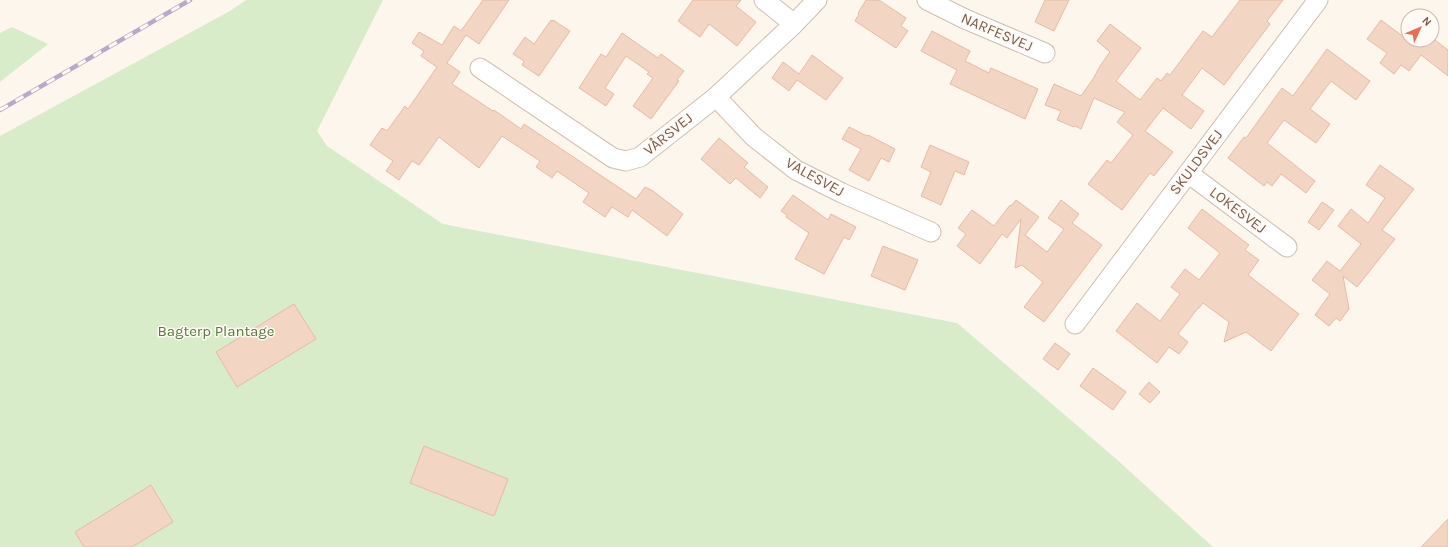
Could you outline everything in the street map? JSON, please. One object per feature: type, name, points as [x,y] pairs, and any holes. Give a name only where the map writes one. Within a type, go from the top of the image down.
[{"type":"street","points":[[764,0],[794,24]]},
{"type":"street","name":"VÅRSVEJ","points":[[480,68],[613,158],[626,161],[640,157],[716,96],[794,24],[817,0]]},
{"type":"street","name":"NARFESVEJ","points":[[927,0],[965,19],[1045,53]]},
{"type":"street","name":"SKULDSVEJ","points":[[1075,324],[1318,0]]},
{"type":"street","name":"VALESVEJ","points":[[716,96],[754,137],[796,170],[842,193],[931,232]]},
{"type":"street","name":"LOKESVEJ","points":[[1188,173],[1287,247]]},
{"type":"green space","name":"Bagterp Plantage","points":[[246,0],[383,0],[317,131],[327,146],[443,224],[957,323],[1114,457],[1213,547],[0,547],[0,136],[230,11]]},
{"type":"green space","points":[[12,27],[48,44],[0,82],[0,33]]},
{"type":"building","points":[[483,0],[509,0],[479,44],[466,35],[447,63],[460,72],[452,84],[521,129],[524,124],[636,199],[645,187],[653,191],[683,214],[667,236],[632,210],[628,217],[612,207],[605,217],[583,202],[589,193],[557,171],[552,178],[536,167],[540,161],[502,136],[479,168],[439,137],[419,165],[412,161],[399,180],[386,171],[393,161],[370,145],[382,128],[387,131],[405,106],[408,109],[437,67],[421,56],[424,51],[412,43],[419,32],[442,45],[454,26],[461,31]]},
{"type":"building","points":[[693,0],[741,0],[736,6],[756,22],[737,46],[709,24],[700,37],[678,21]]},
{"type":"building","points":[[866,0],[879,0],[906,18],[901,26],[908,31],[896,48],[855,21]]},
{"type":"building","points":[[1045,0],[1069,0],[1054,31],[1035,22]]},
{"type":"building","points":[[1240,0],[1283,0],[1267,21],[1270,24],[1224,85],[1202,68],[1182,95],[1204,111],[1191,129],[1163,108],[1145,131],[1173,152],[1154,176],[1150,173],[1122,210],[1088,184],[1107,160],[1111,163],[1133,135],[1117,122],[1125,112],[1094,98],[1081,129],[1075,126],[1074,127],[1057,120],[1061,111],[1045,105],[1054,84],[1081,96],[1110,52],[1097,41],[1110,24],[1141,48],[1116,81],[1140,100],[1157,78],[1161,81],[1167,73],[1170,75],[1203,31],[1212,37]]},
{"type":"building","points":[[551,20],[570,31],[539,76],[522,65],[524,61],[513,54],[525,37],[534,44]]},
{"type":"building","points":[[1381,20],[1400,34],[1400,48],[1440,48],[1440,44],[1448,50],[1448,76],[1421,55],[1409,71],[1401,65],[1394,74],[1380,63],[1387,53],[1367,39]]},
{"type":"building","points":[[932,31],[970,51],[965,61],[989,73],[991,68],[1038,89],[1025,119],[950,84],[957,70],[921,51]]},
{"type":"building","points":[[622,33],[658,58],[661,54],[684,71],[677,80],[679,81],[651,119],[633,106],[653,78],[647,74],[649,72],[626,56],[605,88],[614,94],[606,106],[579,88],[601,54],[606,57]]},
{"type":"building","points":[[1327,49],[1370,81],[1356,100],[1331,81],[1310,109],[1330,124],[1316,143],[1284,120],[1267,143],[1315,181],[1306,193],[1281,174],[1272,186],[1267,182],[1264,186],[1228,158],[1244,137],[1246,138],[1282,88],[1293,96]]},
{"type":"building","points":[[812,55],[843,78],[826,100],[797,80],[789,91],[772,78],[783,62],[799,74]]},
{"type":"building","points":[[849,127],[895,149],[889,162],[881,158],[869,181],[849,170],[861,149],[842,139]]},
{"type":"building","points":[[719,138],[748,163],[744,167],[768,187],[760,198],[736,178],[730,184],[701,159]]},
{"type":"building","points":[[930,145],[969,162],[964,175],[955,171],[941,205],[921,196],[931,172],[921,167]]},
{"type":"building","points":[[1380,165],[1414,189],[1382,230],[1395,239],[1357,287],[1343,276],[1349,309],[1340,321],[1336,318],[1329,326],[1315,315],[1330,294],[1312,280],[1327,261],[1340,271],[1361,244],[1338,226],[1351,209],[1368,223],[1385,198],[1366,185]]},
{"type":"building","points":[[793,195],[828,220],[831,214],[856,227],[849,240],[844,237],[824,274],[795,259],[809,233],[786,217],[787,215],[781,211]]},
{"type":"building","points":[[1016,200],[1039,217],[1025,235],[1047,252],[1064,229],[1048,218],[1061,200],[1079,214],[1072,223],[1102,245],[1044,322],[1024,307],[1043,282],[1022,265],[1015,268],[1021,219],[1007,238],[1002,234],[980,264],[957,246],[966,234],[958,228],[972,210],[994,226],[1010,205],[1011,206]]},
{"type":"building","points":[[1322,202],[1334,210],[1319,230],[1308,222]]},
{"type":"building","points":[[1202,209],[1249,245],[1245,250],[1259,260],[1248,275],[1299,314],[1271,351],[1246,332],[1224,342],[1229,322],[1203,303],[1178,334],[1188,342],[1179,354],[1169,347],[1157,363],[1116,331],[1137,303],[1160,321],[1180,294],[1171,287],[1185,269],[1199,280],[1220,253],[1188,228]]},
{"type":"building","points":[[883,246],[918,260],[905,290],[871,276]]},
{"type":"building","points":[[294,304],[316,339],[237,387],[216,352]]},
{"type":"building","points":[[1055,343],[1070,354],[1058,370],[1043,359]]},
{"type":"building","points":[[1093,368],[1126,392],[1113,410],[1080,386]]},
{"type":"building","points":[[1149,382],[1160,392],[1150,403],[1139,394]]},
{"type":"building","points":[[424,446],[508,479],[494,516],[410,483]]},
{"type":"building","points":[[151,485],[173,522],[132,547],[84,547],[75,532]]},
{"type":"building","points":[[1448,519],[1448,547],[1421,547]]},
{"type":"railway","points":[[0,110],[190,0]]}]
